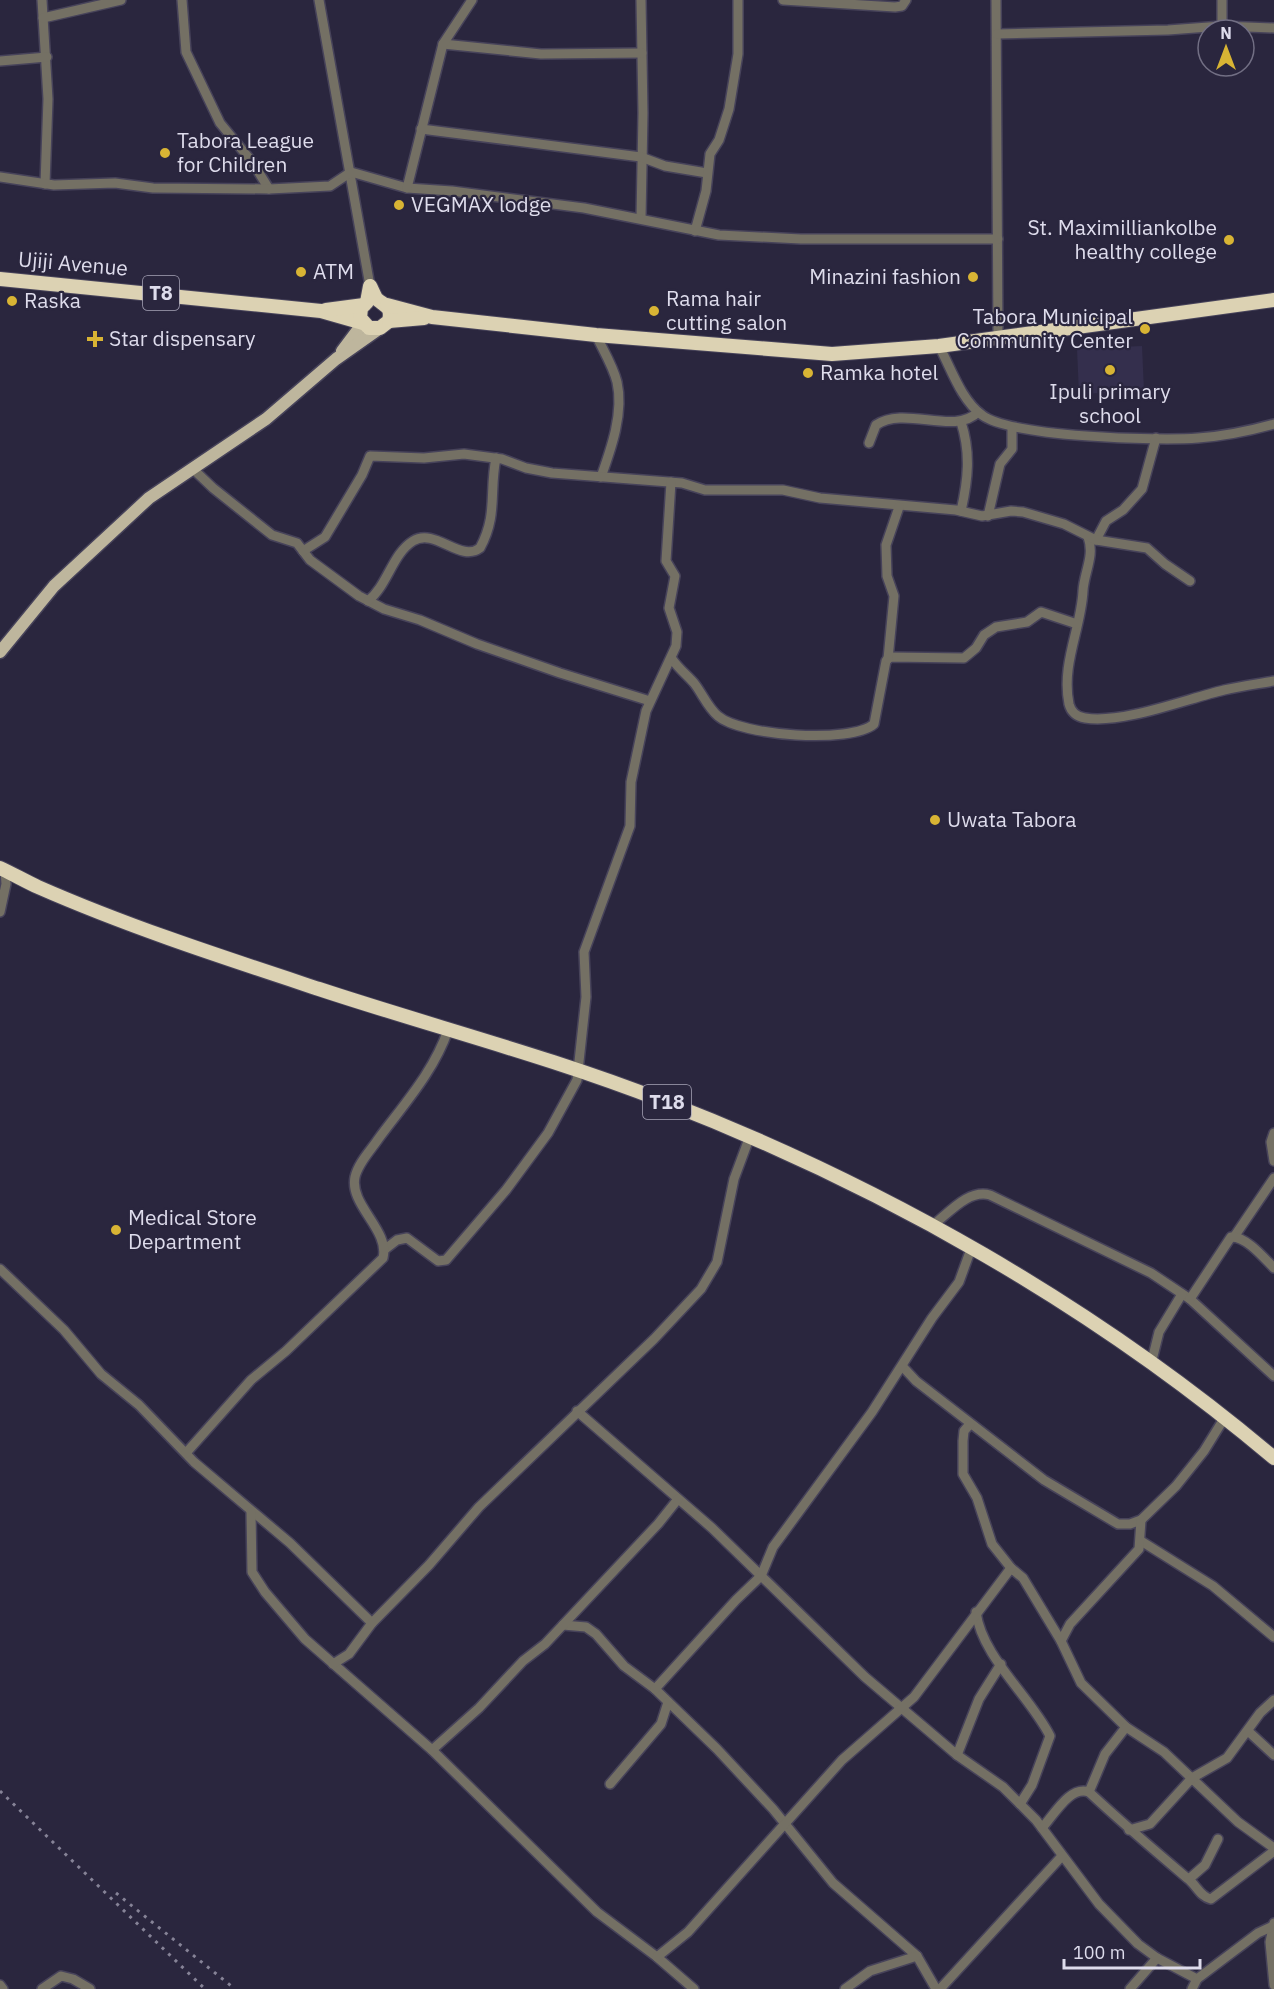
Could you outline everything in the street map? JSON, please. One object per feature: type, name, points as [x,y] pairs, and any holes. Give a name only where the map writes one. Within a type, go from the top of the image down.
[{"type":"highway","name":"Ujiji Avenue","points":[[0,279],[321,311]]},
{"type":"highway","points":[[370,286],[367,302],[360,313],[363,324],[369,328],[432,317]]},
{"type":"highway","points":[[370,286],[378,300],[387,305],[432,317],[596,335],[832,354],[939,346],[1274,300]]},
{"type":"highway","name":"T8","points":[[321,311],[364,305]]},
{"type":"highway","points":[[385,325],[387,305]]},
{"type":"highway","name":"T8","points":[[321,311],[363,324]]},
{"type":"highway","name":"T18","points":[[2,869],[38,887],[148,929],[316,988],[580,1070],[750,1136],[932,1226],[1051,1295],[1225,1417],[1274,1458]]},
{"type":"main road","points":[[336,359],[363,324]]},
{"type":"main road","points":[[0,652],[54,586],[149,498],[266,419],[336,359],[385,325]]},
{"type":"street","points":[[42,0],[47,57],[45,184]]},
{"type":"street","points":[[43,18],[121,0]]},
{"type":"street","points":[[182,0],[181,18],[186,52],[220,123],[253,163],[268,189]]},
{"type":"street","points":[[319,0],[370,286]]},
{"type":"street","points":[[407,188],[443,44],[472,0]]},
{"type":"street","points":[[641,0],[641,218]]},
{"type":"street","points":[[695,231],[704,204],[710,154],[719,140],[729,109],[738,54],[738,0]]},
{"type":"street","points":[[783,0],[895,7],[903,6],[906,0]]},
{"type":"street","points":[[996,0],[998,338]]},
{"type":"street","points":[[1221,0],[1222,18]]},
{"type":"street","points":[[1256,27],[1274,28]]},
{"type":"street","points":[[997,34],[1196,28]]},
{"type":"street","points":[[443,44],[541,54],[642,53]]},
{"type":"street","points":[[0,62],[47,57]]},
{"type":"street","points":[[421,129],[641,157],[665,166],[707,173]]},
{"type":"street","points":[[0,177],[45,184],[115,183],[153,188],[268,189],[330,186],[351,172],[407,188],[452,191],[641,218],[695,231],[801,239],[998,239]]},
{"type":"street","points":[[596,335],[616,380],[618,390],[618,413],[601,477]]},
{"type":"street","points":[[939,346],[969,403],[978,412],[1012,429],[1188,439],[1235,435],[1274,424]]},
{"type":"street","points":[[869,443],[876,426],[886,420],[925,419],[961,422],[978,412]]},
{"type":"street","points":[[960,511],[968,471],[967,446],[961,422]]},
{"type":"street","points":[[988,516],[1000,464],[1012,449],[1012,429]]},
{"type":"street","points":[[1156,438],[1142,489],[1123,510],[1106,521],[1092,539],[1091,557],[1085,573],[1077,624],[1068,660],[1069,702],[1074,713],[1084,718],[1108,717],[1162,707],[1224,690],[1274,681]]},
{"type":"street","points":[[303,552],[325,537],[363,475],[370,456],[424,458],[464,454],[496,458],[536,470],[671,482],[708,490],[783,490],[820,498],[960,511],[988,516],[1023,512],[1064,524],[1092,539],[1147,548],[1190,581]]},
{"type":"street","points":[[368,601],[377,594],[403,549],[414,540],[430,538],[470,552],[480,548],[488,531],[494,505],[496,458]]},
{"type":"street","points":[[192,468],[213,488],[272,535],[292,540],[310,560],[368,601],[445,629],[477,644],[650,701]]},
{"type":"street","points":[[186,1454],[251,1380],[286,1351],[380,1262],[384,1250],[397,1240],[407,1239],[438,1261],[446,1260],[506,1190],[567,1103],[580,1070],[580,1040],[586,997],[584,952],[630,826],[631,782],[650,701],[672,659],[678,639],[669,608],[675,576],[666,561],[671,482]]},
{"type":"street","points":[[672,659],[692,681],[716,714],[724,720],[766,732],[824,735],[860,731],[874,724],[888,659],[894,596],[888,576],[886,545],[899,507]]},
{"type":"street","points":[[888,659],[901,656],[964,658],[984,635],[996,627],[1027,622],[1043,612],[1077,624]]},
{"type":"street","points":[[0,912],[6,884],[2,869]]},
{"type":"street","points":[[384,1250],[356,1192],[356,1173],[398,1111],[431,1070],[448,1030]]},
{"type":"street","points":[[1274,1133],[1272,1150],[1274,1161]]},
{"type":"street","points":[[333,1664],[349,1654],[372,1623],[413,1582],[479,1507],[654,1339],[706,1282],[717,1262],[734,1179],[750,1136]]},
{"type":"street","points":[[1151,1364],[1159,1332],[1228,1239],[1234,1237],[1274,1178]]},
{"type":"street","points":[[932,1226],[964,1200],[979,1193],[990,1195],[1124,1258],[1186,1296],[1274,1376]]},
{"type":"street","points":[[1234,1237],[1251,1247],[1274,1268]]},
{"type":"street","points":[[655,1689],[736,1600],[761,1576],[773,1547],[903,1367],[933,1317],[959,1282],[971,1249]]},
{"type":"street","points":[[0,1269],[64,1330],[101,1374],[139,1405],[186,1454],[251,1512],[290,1543],[372,1623]]},
{"type":"street","points":[[903,1367],[970,1424],[1044,1480],[1118,1524],[1130,1524],[1141,1520],[1191,1469],[1225,1417]]},
{"type":"street","points":[[577,1411],[653,1480],[678,1499],[902,1709],[1020,1804],[1124,1930],[1157,1958],[1197,1979]]},
{"type":"street","points":[[970,1424],[964,1431],[963,1474],[977,1498],[992,1544],[1011,1568],[1023,1578],[1061,1641],[1087,1691],[1126,1727],[1164,1752],[1238,1822],[1274,1850],[1215,1898],[1206,1899],[1189,1879],[1129,1830],[1089,1792],[1082,1790],[1074,1792],[1042,1828]]},
{"type":"street","points":[[432,1750],[478,1708],[523,1661],[545,1644],[658,1524],[678,1499]]},
{"type":"street","points":[[251,1512],[251,1568],[255,1577],[305,1639],[432,1750],[597,1912],[657,1957],[694,1989]]},
{"type":"street","points":[[1061,1641],[1070,1624],[1139,1549],[1141,1520]]},
{"type":"street","points":[[1141,1540],[1213,1586],[1274,1637]]},
{"type":"street","points":[[657,1957],[688,1932],[842,1760],[873,1731],[902,1709],[927,1681],[976,1612],[1011,1568]]},
{"type":"street","points":[[976,1612],[978,1625],[1001,1664],[1050,1736],[1032,1785],[1020,1804]]},
{"type":"street","points":[[563,1625],[586,1627],[591,1630],[639,1679],[655,1689],[717,1749],[786,1825],[833,1883],[917,1956],[938,1989],[1062,1856]]},
{"type":"street","points":[[346,1675],[349,1654]]},
{"type":"street","points":[[957,1755],[979,1699],[1001,1664]]},
{"type":"street","points":[[1129,1830],[1150,1824],[1192,1778],[1227,1758],[1260,1713],[1274,1700]]},
{"type":"street","points":[[610,1784],[661,1724],[668,1702]]},
{"type":"street","points":[[1089,1792],[1105,1754],[1126,1727]]},
{"type":"street","points":[[1248,1731],[1274,1755]]},
{"type":"street","points":[[1189,1879],[1205,1865],[1218,1839]]},
{"type":"street","points":[[1192,1989],[1197,1979],[1274,1923]]},
{"type":"street","points":[[1273,1986],[1270,1942],[1274,1923]]},
{"type":"street","points":[[845,1989],[870,1971],[917,1956]]},
{"type":"street","points":[[1130,1989],[1157,1958]]},
{"type":"street","points":[[42,1989],[60,1976],[73,1979],[90,1989]]},
{"type":"street","points":[[0,1985],[3,1989]]},
{"type":"shaded area","name":"Ipuli primary school","points":[[1142,346],[1144,391],[1079,394],[1077,349]]},
{"type":"railway","points":[[0,1791],[205,1989]]},
{"type":"railway","points":[[116,1893],[235,1989]]},
{"type":"place","name":"Tabora League for Children","points":[[165,153]]},
{"type":"place","name":"VEGMAX lodge","points":[[399,205]]},
{"type":"place","name":"St. Maximilliankolbe healthy college","points":[[1229,240]]},
{"type":"place","name":"ATM","points":[[301,272]]},
{"type":"place","name":"Minazini fashion","points":[[973,277]]},
{"type":"place","name":"Raska","points":[[12,301]]},
{"type":"place","name":"Rama hair cutting salon","points":[[654,311]]},
{"type":"place","name":"Tabora Municipal Community Center","points":[[1145,329]]},
{"type":"place","name":"Star dispensary","points":[[95,339]]},
{"type":"place","name":"Ipuli primary school","points":[[1110,370]]},
{"type":"place","name":"Ramka hotel","points":[[808,373]]},
{"type":"place","name":"Uwata Tabora","points":[[935,820]]},
{"type":"place","name":"Medical Store Department","points":[[116,1230]]}]
